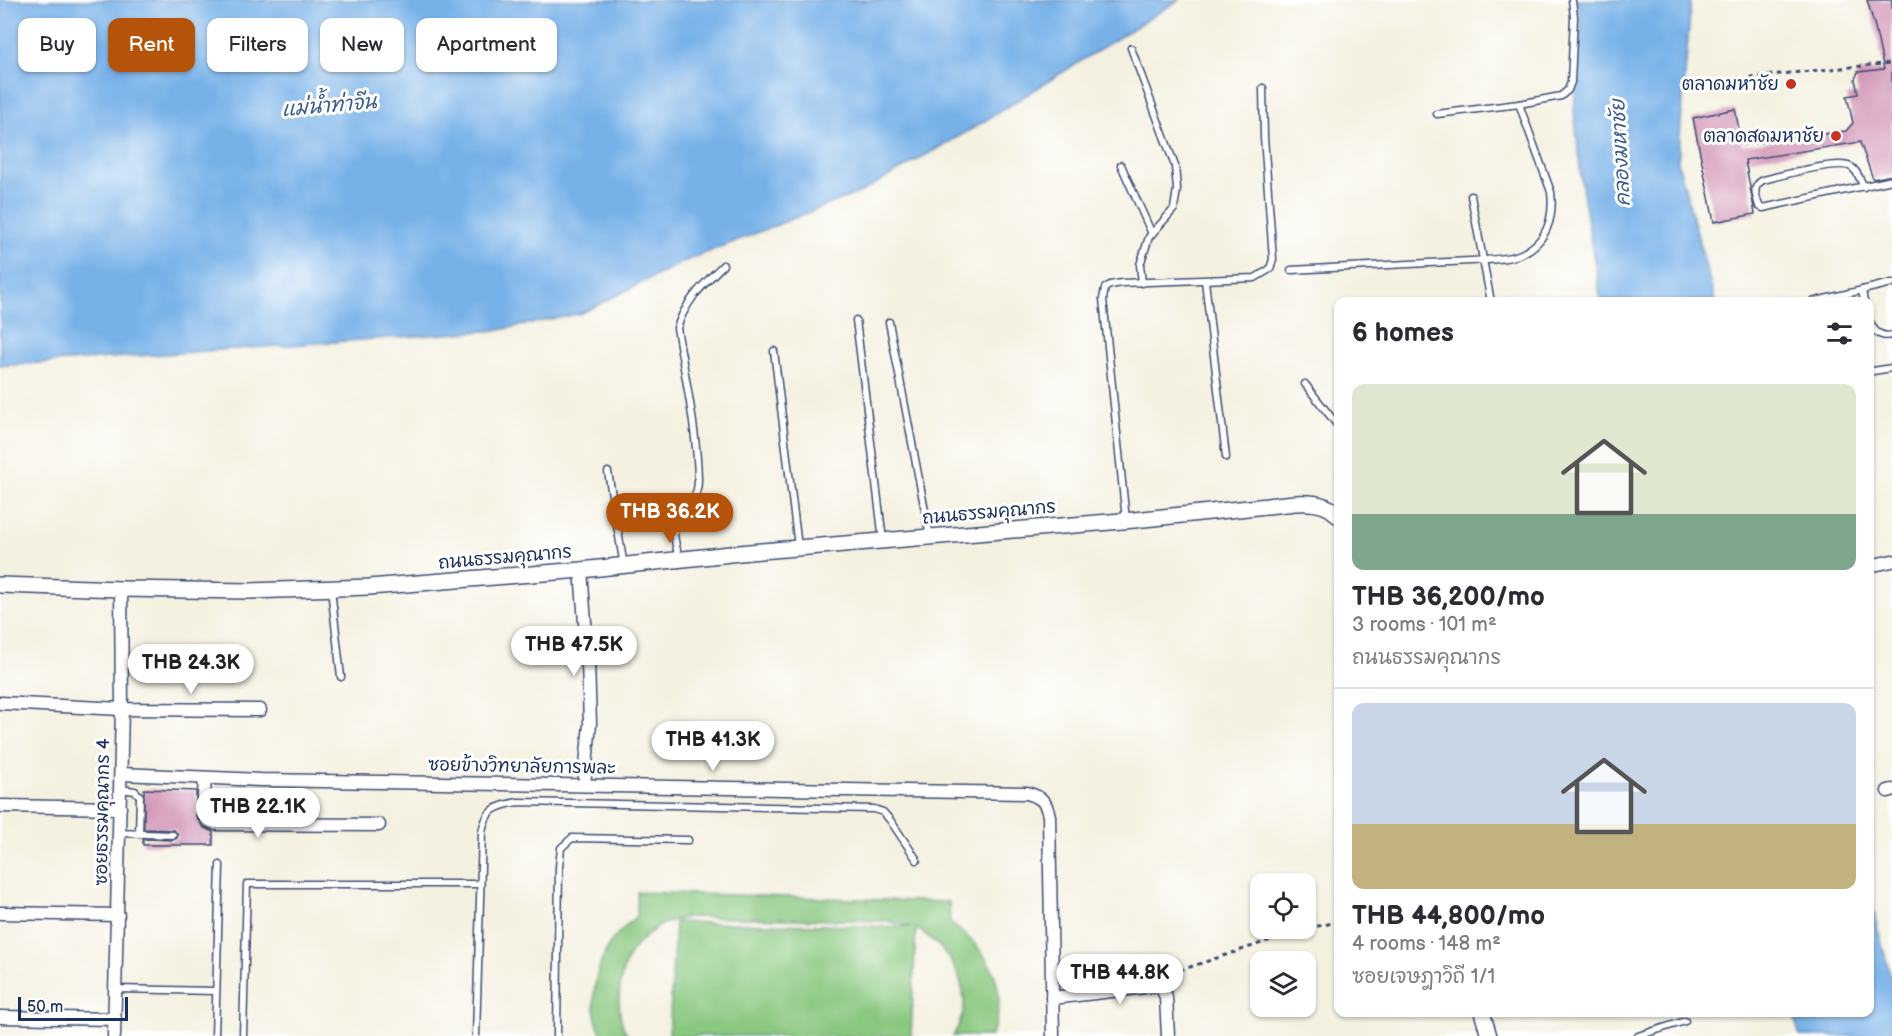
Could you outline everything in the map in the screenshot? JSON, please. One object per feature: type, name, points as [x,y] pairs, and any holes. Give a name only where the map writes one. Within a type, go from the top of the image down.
[{"type":"street","name":"ถนนธรรมคุณากร","points":[[0,585],[249,591],[369,587],[581,570],[798,548],[1306,503],[1334,510]]},
{"type":"street","points":[[1874,565],[1892,561]]},
{"type":"street","points":[[581,570],[590,724],[584,785]]},
{"type":"street","name":"ซอยธรรมคุณากร 4","points":[[114,1036],[121,774],[121,589]]},
{"type":"street","points":[[0,703],[122,709],[260,710]]},
{"type":"street","name":"ซอยข้างวิทยาลัยการพละ","points":[[121,774],[205,778],[1027,793],[1042,799],[1047,805],[1049,816],[1053,1036]]},
{"type":"street","points":[[205,778],[203,813],[207,820],[216,824],[379,825]]},
{"type":"street","points":[[0,806],[120,808]]},
{"type":"street","points":[[0,913],[118,915]]},
{"type":"street","points":[[1052,998],[1154,986],[1162,988],[1166,997],[1168,1036]]},
{"type":"street","points":[[0,1017],[115,1019]]},
{"type":"street","points":[[1483,1017],[1489,1036]]},
{"type":"lane","points":[[1437,114],[1520,104],[1561,96],[1568,90],[1571,82],[1574,18],[1572,0]]},
{"type":"lane","points":[[1131,48],[1175,166],[1177,189],[1174,209],[1149,237],[1140,265],[1142,283]]},
{"type":"lane","points":[[1126,520],[1103,299],[1105,288],[1110,285],[1255,278],[1270,269],[1272,264],[1263,88]]},
{"type":"lane","points":[[1291,270],[1483,260],[1520,255],[1540,240],[1550,224],[1553,207],[1551,192],[1520,104]]},
{"type":"lane","points":[[1864,187],[1855,170],[1843,164],[1763,180],[1757,183],[1755,191],[1759,206],[1763,208],[1864,187],[1892,180]]},
{"type":"lane","points":[[1120,165],[1152,234]]},
{"type":"lane","points":[[1471,196],[1490,297]]},
{"type":"lane","points":[[680,560],[674,532],[675,526],[677,518],[693,500],[698,479],[694,436],[677,328],[681,315],[694,293],[723,266]]},
{"type":"lane","points":[[1205,281],[1226,457]]},
{"type":"lane","points":[[1833,297],[1892,283]]},
{"type":"lane","points":[[1862,290],[1863,297]]},
{"type":"lane","points":[[856,320],[883,541]]},
{"type":"lane","points":[[889,322],[930,537]]},
{"type":"lane","points":[[1874,329],[1880,335],[1892,335]]},
{"type":"lane","points":[[774,351],[798,548]]},
{"type":"lane","points":[[1874,371],[1892,368]]},
{"type":"lane","points":[[1305,384],[1334,421]]},
{"type":"lane","points":[[608,472],[624,566]]},
{"type":"lane","points":[[331,588],[341,677]]},
{"type":"lane","points":[[120,789],[135,791],[140,796],[139,834]]},
{"type":"lane","points":[[476,1036],[482,832],[484,819],[491,810],[504,804],[518,802],[874,809],[883,812],[890,820],[917,860]]},
{"type":"lane","points":[[119,833],[173,836]]},
{"type":"lane","points":[[557,1036],[561,848],[572,838],[688,840]]},
{"type":"lane","points":[[215,1036],[220,865]]},
{"type":"lane","points":[[243,1036],[247,884],[480,884]]},
{"type":"lane","points":[[116,989],[215,991]]},
{"type":"lane","points":[[1638,1036],[1685,1021]]},
{"type":"path","points":[[1750,77],[1892,63]]},
{"type":"path","points":[[1154,986],[1165,974],[1304,929],[1334,923]]},
{"type":"green space","points":[[637,892],[949,902],[950,923],[976,945],[986,958],[998,986],[997,1018],[991,1036],[953,1036],[964,1009],[959,978],[949,958],[916,928],[911,1036],[669,1036],[675,922],[912,927],[888,921],[689,917],[658,927],[641,940],[630,954],[622,977],[619,1003],[623,1027],[628,1036],[603,1036],[595,1013],[597,976],[611,942],[637,915]]},
{"type":"water","name":"แม่น้ำท่าจีน","points":[[0,0],[1179,0],[970,130],[861,192],[685,261],[582,313],[499,330],[0,366]]},
{"type":"water","name":"คลองมหาชัย","points":[[1577,0],[1691,0],[1678,162],[1714,297],[1600,297],[1582,187],[1574,110],[1581,24]]},
{"type":"water","points":[[1874,914],[1892,982],[1892,1036],[1800,1036],[1794,1017],[1874,1017]]},
{"type":"building","points":[[1867,0],[1892,0],[1892,175],[1873,179],[1860,142],[1745,160],[1755,214],[1714,222],[1693,118],[1735,109],[1742,145],[1846,131],[1853,123],[1847,96],[1858,94],[1855,79],[1858,72],[1884,69]]},
{"type":"building","points":[[144,789],[196,791],[196,816],[203,827],[213,832],[213,845],[143,845],[143,839],[173,840],[178,835],[174,830],[144,829]]},
{"type":"place","name":"ตลาดมหาชัย","points":[[1791,84]]},
{"type":"place","name":"ตลาดสดมหาชัย","points":[[1836,136]]}]
